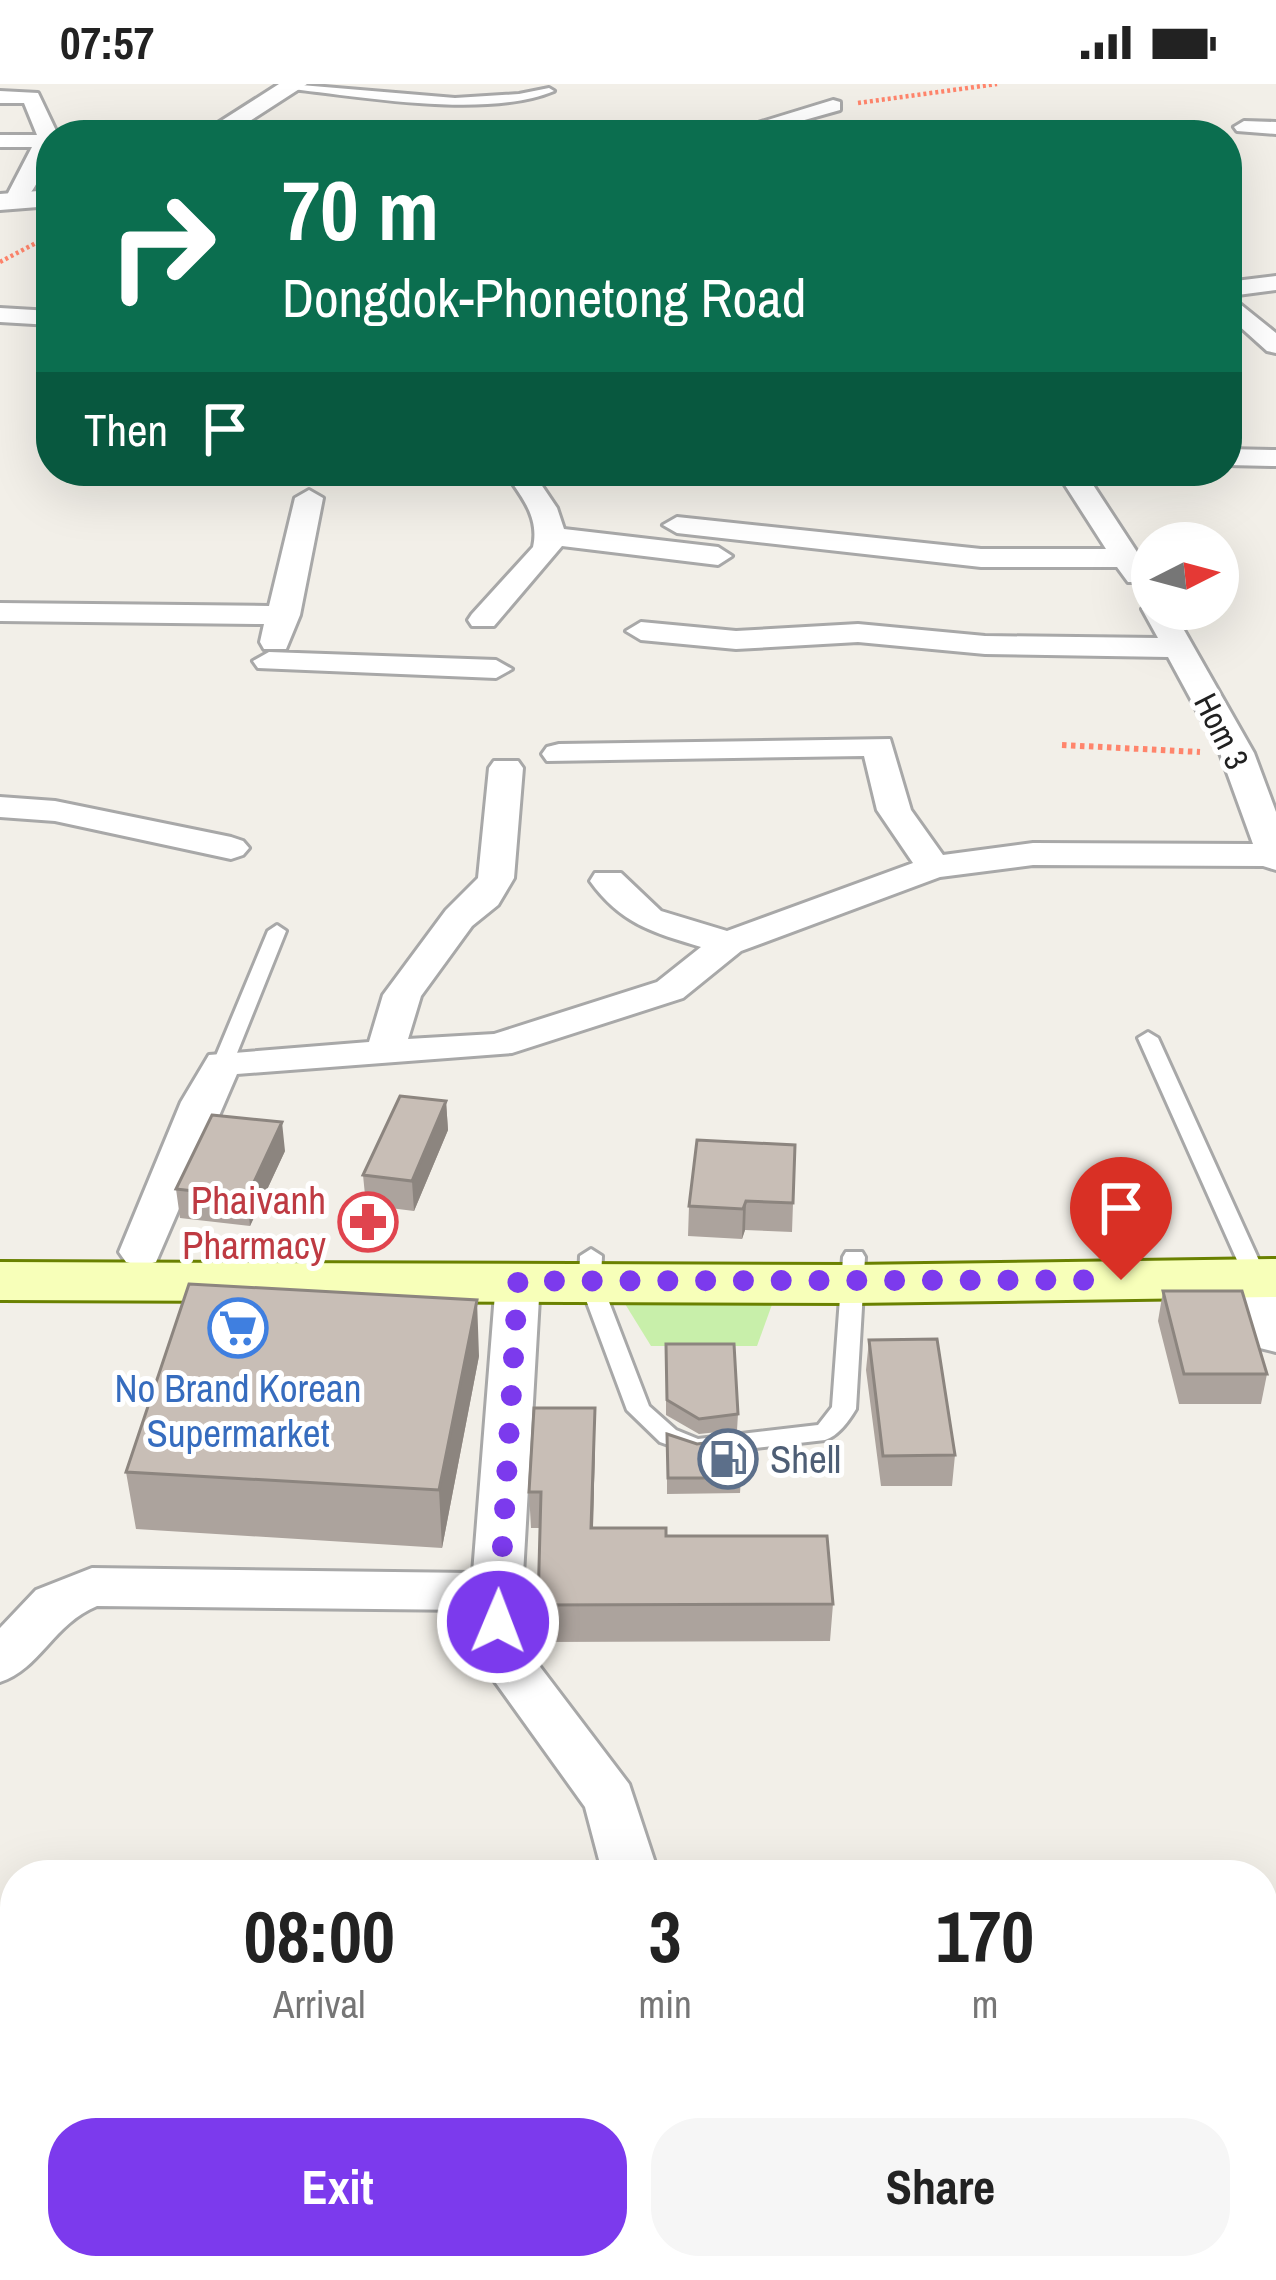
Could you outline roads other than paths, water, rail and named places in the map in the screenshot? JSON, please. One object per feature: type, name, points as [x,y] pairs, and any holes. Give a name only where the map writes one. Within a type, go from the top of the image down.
[{"type":"main road","points":[[0,1250],[590,1268],[1264,1265]]},
{"type":"main road","points":[[0,1281],[518,1281],[590,1268]]},
{"type":"street","points":[[236,120],[293,85]]},
{"type":"street","points":[[0,97],[31,98],[40,120]]},
{"type":"street","points":[[783,120],[833,106]]},
{"type":"street","points":[[1244,127],[1276,128]]},
{"type":"street","points":[[0,141],[36,141]]},
{"type":"street","points":[[8,201],[36,159]]},
{"type":"street","points":[[1242,288],[1276,283]]},
{"type":"street","points":[[1242,315],[1276,346]]},
{"type":"street","points":[[0,316],[36,317]]},
{"type":"street","points":[[1242,457],[1276,458]]},
{"type":"street","points":[[483,620],[547,549],[552,536],[551,523],[528,486]]},
{"type":"street","points":[[1080,486],[1131,565]]},
{"type":"street","points":[[309,497],[285,615],[265,669],[496,669]]},
{"type":"street","points":[[677,525],[981,557],[1127,558]]},
{"type":"street","points":[[552,536],[751,561]]},
{"type":"street","points":[[0,612],[285,615]]},
{"type":"street","name":"Hom 3","points":[[1169,630],[1237,753],[1275,857]]},
{"type":"street","points":[[641,632],[736,640],[859,633],[985,645],[1180,648]]},
{"type":"street","points":[[560,754],[878,746],[894,810],[934,867]]},
{"type":"street","points":[[1237,753],[1276,755]]},
{"type":"street","points":[[386,1049],[402,995],[459,918],[485,897],[496,878],[506,768]]},
{"type":"street","points":[[0,807],[55,811],[231,848]]},
{"type":"street","points":[[140,1252],[201,1102],[223,1063],[386,1049],[498,1046],[670,990],[728,943],[934,867],[1033,854],[1275,857]]},
{"type":"street","points":[[608,881],[648,920],[728,943]]},
{"type":"street","points":[[1264,1265],[1276,1337]]},
{"type":"street","points":[[518,1281],[497,1592],[499,1651],[610,1800],[627,1860]]},
{"type":"street","points":[[0,1662],[54,1603],[92,1587],[497,1592]]},
{"type":"lane","points":[[293,85],[359,94],[512,99],[549,91]]},
{"type":"lane","points":[[223,1063],[277,931]]},
{"type":"lane","points":[[1148,1038],[1264,1265]]},
{"type":"lane","points":[[590,1268],[639,1410],[668,1436],[696,1447],[825,1432],[844,1409],[853,1270]]},
{"type":"place","name":"Phaivanh Pharmacy","points":[[368,1222]]},
{"type":"place","name":"No Brand Korean Supermarket","points":[[238,1328]]},
{"type":"place","name":"Shell","points":[[728,1459]]}]
